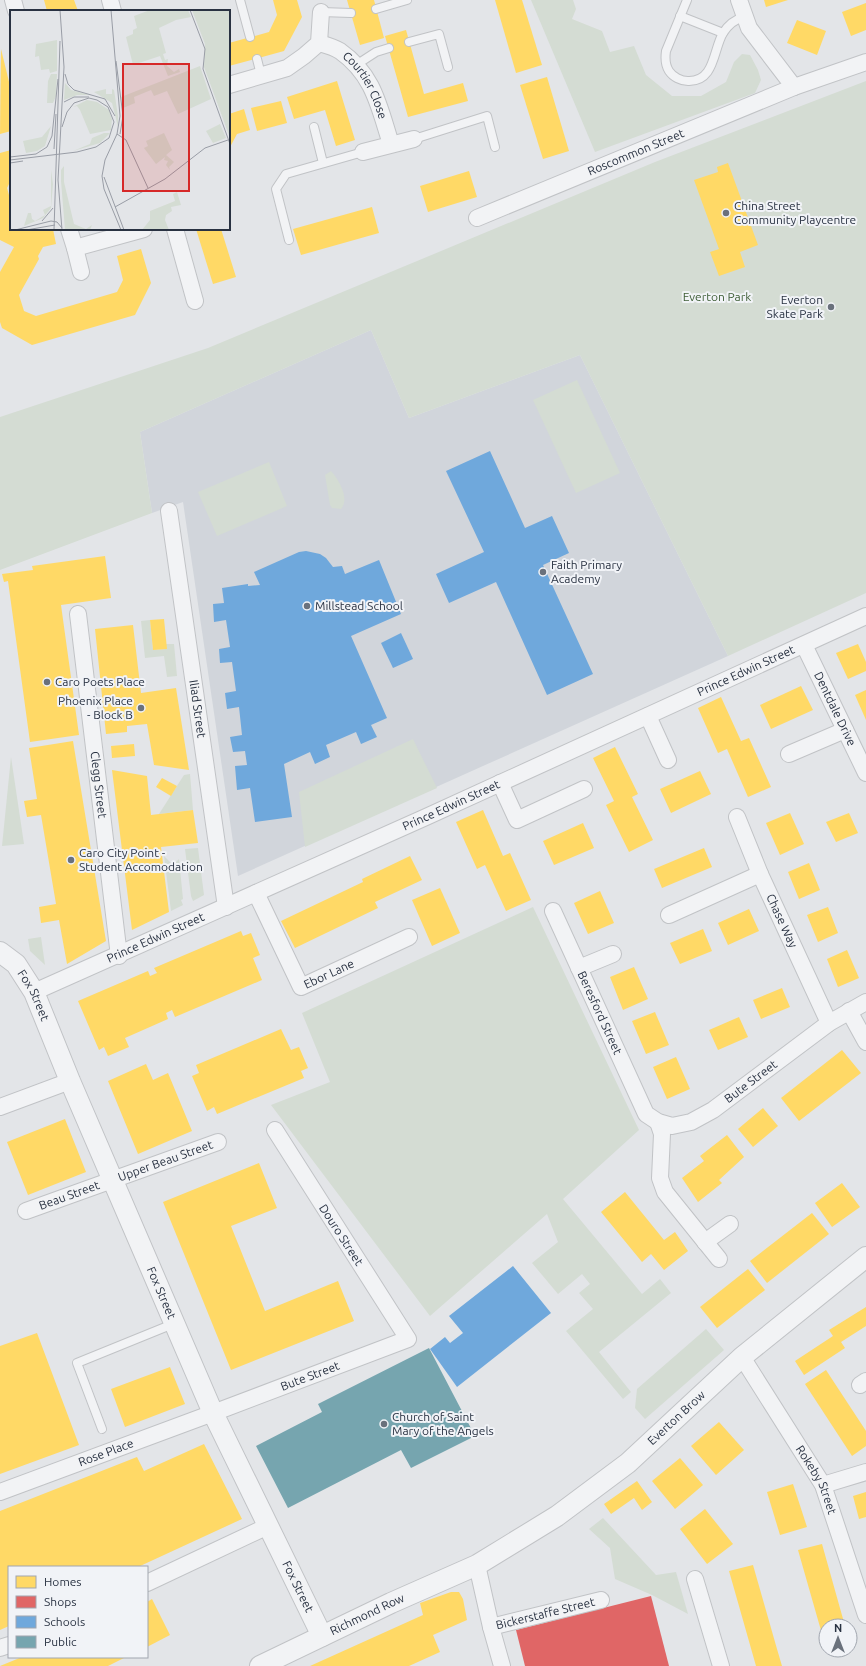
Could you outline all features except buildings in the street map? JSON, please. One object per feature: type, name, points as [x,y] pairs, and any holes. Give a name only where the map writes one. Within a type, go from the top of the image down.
[{"type":"street","points":[[13,0],[16,10]]},
{"type":"street","points":[[110,0],[114,10]]},
{"type":"street","points":[[739,0],[749,28],[794,87]]},
{"type":"street","points":[[230,84],[287,68],[304,56],[319,43],[321,12]]},
{"type":"street","name":"Courtier Close","points":[[319,43],[339,50],[365,74],[374,92],[391,144]]},
{"type":"street","name":"Roscommon Street","points":[[477,218],[794,87],[866,62]]},
{"type":"street","points":[[363,152],[414,138]]},
{"type":"street","points":[[69,230],[81,272]]},
{"type":"street","points":[[75,248],[140,230]]},
{"type":"street","points":[[174,230],[195,301]]},
{"type":"street","name":"Iliad Street","points":[[169,511],[226,907]]},
{"type":"street","name":"Clegg Street","points":[[78,614],[119,956]]},
{"type":"street","name":"Prince Edwin Street","points":[[34,992],[119,956],[866,616]]},
{"type":"street","name":"Dentdale Drive","points":[[804,645],[866,773]]},
{"type":"street","points":[[648,716],[668,760]]},
{"type":"street","points":[[789,754],[845,730]]},
{"type":"street","points":[[500,783],[517,820],[584,789]]},
{"type":"street","name":"Chase Way","points":[[737,817],[760,874],[829,1023]]},
{"type":"street","points":[[669,915],[760,874]]},
{"type":"street","name":"Ebor Lane","points":[[256,893],[301,987],[409,936]]},
{"type":"street","name":"Beresford Street","points":[[553,911],[652,1118],[662,1134],[660,1178],[665,1192],[719,1259]]},
{"type":"street","name":"Fox Street","points":[[0,952],[16,964],[34,992],[173,1324],[213,1414],[322,1636]]},
{"type":"street","points":[[579,968],[613,954]]},
{"type":"street","name":"Bute Street","points":[[652,1118],[672,1126],[691,1122],[713,1110],[829,1023],[866,1002]]},
{"type":"street","points":[[849,1011],[866,1042]]},
{"type":"street","points":[[0,1107],[70,1081]]},
{"type":"street","name":"Douro Street","points":[[275,1130],[408,1339]]},
{"type":"street","name":"Upper Beau Street","points":[[112,1180],[218,1142]]},
{"type":"street","name":"Beau Street","points":[[26,1211],[112,1180]]},
{"type":"street","points":[[706,1242],[730,1224]]},
{"type":"street","name":"Everton Brow","points":[[477,1565],[557,1516],[628,1463],[742,1358],[866,1257]]},
{"type":"street","name":"Bute Street","points":[[213,1414],[408,1339]]},
{"type":"street","name":"Rokeby Street","points":[[742,1358],[823,1485],[866,1615]]},
{"type":"street","name":"Rose Place","points":[[0,1492],[213,1414]]},
{"type":"street","points":[[823,1485],[866,1472]]},
{"type":"street","points":[[148,1583],[268,1526]]},
{"type":"street","points":[[477,1565],[490,1627],[502,1666]]},
{"type":"street","name":"Richmond Row","points":[[272,1663],[322,1636],[391,1603],[477,1565]]},
{"type":"street","points":[[695,1578],[722,1666]]},
{"type":"street","name":"Bickerstaffe Street","points":[[490,1627],[601,1600]]},
{"type":"lane","points":[[240,0],[250,37]]},
{"type":"lane","points":[[376,9],[407,0]]},
{"type":"lane","points":[[687,0],[666,50],[665,57],[670,72],[682,80],[695,80],[706,74],[712,64],[723,33],[735,20],[744,16]]},
{"type":"lane","points":[[321,12],[351,13]]},
{"type":"lane","points":[[680,16],[723,33]]},
{"type":"lane","points":[[409,42],[439,34],[448,67]]},
{"type":"lane","points":[[356,65],[376,52],[389,48]]},
{"type":"lane","points":[[257,59],[261,75]]},
{"type":"lane","points":[[414,138],[487,116],[495,147]]},
{"type":"lane","points":[[314,127],[323,163]]},
{"type":"lane","points":[[289,240],[276,189],[286,174],[363,152]]},
{"type":"lane","points":[[102,1429],[77,1363],[173,1324]]},
{"type":"shaded area","points":[[371,330],[409,418],[580,355],[728,656],[238,876],[183,502],[152,513],[140,432]]},
{"type":"green space","points":[[531,0],[573,0],[576,9],[572,19],[602,31],[610,52],[634,46],[646,75],[672,96],[701,96],[726,82],[734,62],[742,54],[750,55],[758,70],[761,80],[755,93],[595,152]]},
{"type":"green space","name":"Everton Park","points":[[866,81],[866,593],[728,656],[580,355],[409,418],[371,330],[140,432],[152,513],[0,570],[0,417],[208,348],[655,162]]},
{"type":"green space","points":[[577,380],[620,473],[576,493],[533,400]]},
{"type":"green space","points":[[269,462],[287,506],[217,536],[198,492]]},
{"type":"green space","points":[[331,471],[340,484],[344,495],[341,509],[332,508],[330,505],[325,475]]},
{"type":"green space","points":[[150,620],[153,650],[166,649],[166,644],[174,644],[177,676],[167,677],[164,656],[145,658],[141,621]]},
{"type":"green space","points":[[413,739],[437,788],[305,847],[299,792]]},
{"type":"green space","points":[[11,757],[24,844],[2,846]]},
{"type":"green space","points":[[190,774],[193,810],[159,814],[184,775]]},
{"type":"green space","points":[[198,848],[204,895],[193,901],[191,896],[185,849]]},
{"type":"green space","points":[[164,856],[173,865],[179,859],[183,899],[181,900],[183,905],[171,911]]},
{"type":"green space","points":[[533,907],[639,1130],[563,1199],[642,1294],[660,1279],[671,1293],[599,1352],[631,1392],[623,1399],[566,1331],[593,1309],[579,1293],[590,1284],[582,1274],[558,1294],[532,1263],[558,1242],[547,1214],[430,1316],[271,1105],[330,1082],[302,1013]]},
{"type":"green space","points":[[41,937],[45,965],[30,951],[28,939]]},
{"type":"green space","points":[[706,1329],[724,1350],[645,1419],[635,1408],[637,1389]]},
{"type":"green space","points":[[603,1518],[656,1575],[676,1572],[688,1614],[652,1595],[615,1579],[610,1548],[589,1529]]},
{"type":"place","name":"China Street Community Playcentre","points":[[726,213]]},
{"type":"place","name":"Everton Skate Park","points":[[831,307]]},
{"type":"place","name":"Faith Primary Academy","points":[[543,572]]},
{"type":"place","name":"Millstead School","points":[[307,606]]},
{"type":"place","name":"Caro Poets Place","points":[[47,682]]},
{"type":"place","name":"Phoenix Place - Block B","points":[[141,708]]},
{"type":"place","name":"Caro City Point - Student Accomodation","points":[[71,860]]},
{"type":"place","name":"Church of Saint Mary of the Angels","points":[[384,1424]]}]
